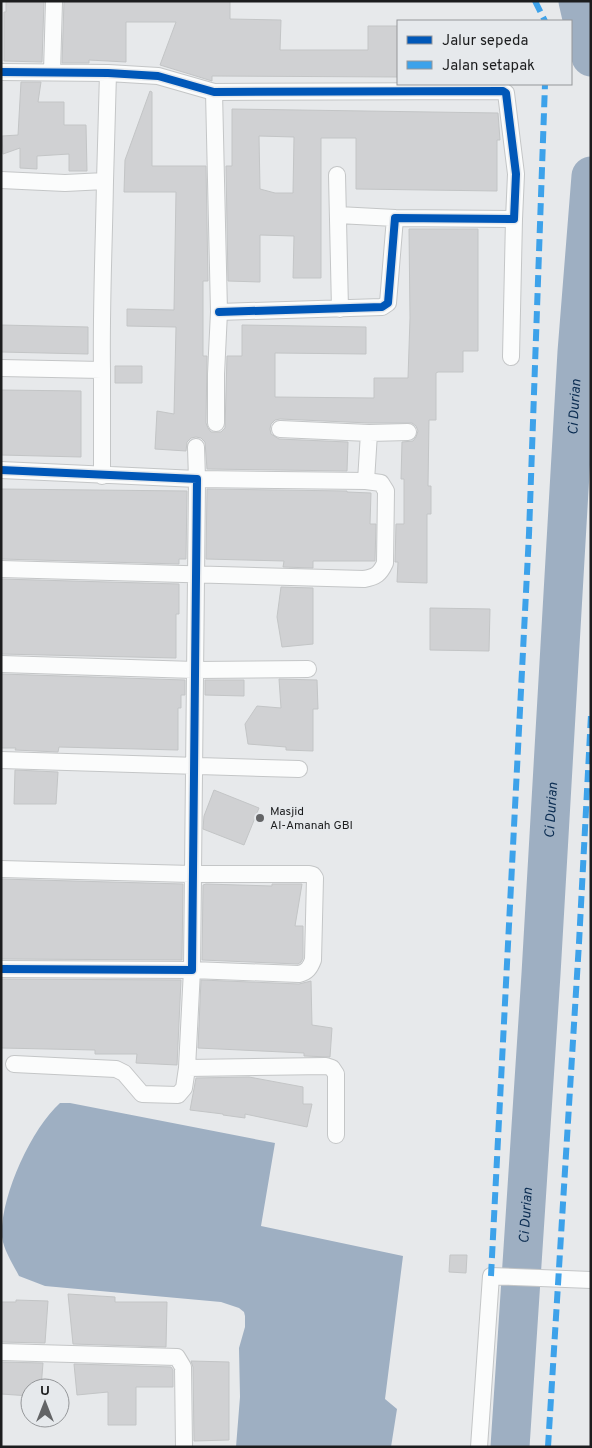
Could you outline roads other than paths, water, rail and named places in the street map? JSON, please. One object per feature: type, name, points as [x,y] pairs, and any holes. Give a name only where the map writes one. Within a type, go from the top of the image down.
[{"type":"street","points":[[52,72],[54,1]]},
{"type":"street","points":[[1,72],[108,73],[158,76],[214,92],[503,91],[508,96],[516,174],[511,357]]},
{"type":"street","points":[[102,476],[101,295],[104,261],[108,73]]},
{"type":"street","points":[[214,92],[219,312],[216,423]]},
{"type":"street","points":[[337,176],[340,309]]},
{"type":"street","points":[[1,180],[105,182]]},
{"type":"street","points":[[338,215],[396,218],[514,219]]},
{"type":"street","points":[[219,312],[382,307],[388,303],[396,218]]},
{"type":"street","points":[[1,368],[102,370]]},
{"type":"street","points":[[280,429],[369,433],[408,432]]},
{"type":"street","points":[[366,481],[369,433]]},
{"type":"street","points":[[14,1064],[116,1068],[124,1073],[142,1094],[174,1096],[178,1095],[184,1088],[187,1068],[192,970],[197,574],[196,447]]},
{"type":"street","points":[[1,470],[197,479],[366,481],[381,483],[386,491],[385,563],[381,573],[373,578],[1,569]]},
{"type":"street","points":[[1,664],[195,670],[308,669]]},
{"type":"street","points":[[1,760],[299,769]]},
{"type":"street","points":[[1,869],[192,874],[313,874],[315,878],[313,960],[305,972],[299,974],[192,970],[1,969]]},
{"type":"street","points":[[187,1068],[326,1066],[332,1068],[336,1074],[336,1135]]},
{"type":"street","points":[[479,1447],[491,1276],[591,1280]]},
{"type":"street","points":[[1,1352],[177,1357],[183,1367],[184,1447]]},
{"type":"water","points":[[60,1103],[70,1103],[275,1143],[261,1226],[403,1256],[385,1399],[397,1409],[391,1447],[236,1447],[240,1397],[239,1348],[245,1327],[244,1312],[239,1308],[221,1302],[45,1286],[19,1276],[2,1237],[6,1203],[19,1165],[28,1146],[38,1129]]},
{"type":"waterway","name":"Ci Durian","points":[[578,1],[591,57]]},
{"type":"waterway","name":"Ci Durian","points":[[510,1447],[541,974],[577,352],[591,176]]},
{"type":"place","name":"Masjid Al-Amanah GBI","points":[[260,818]]}]
